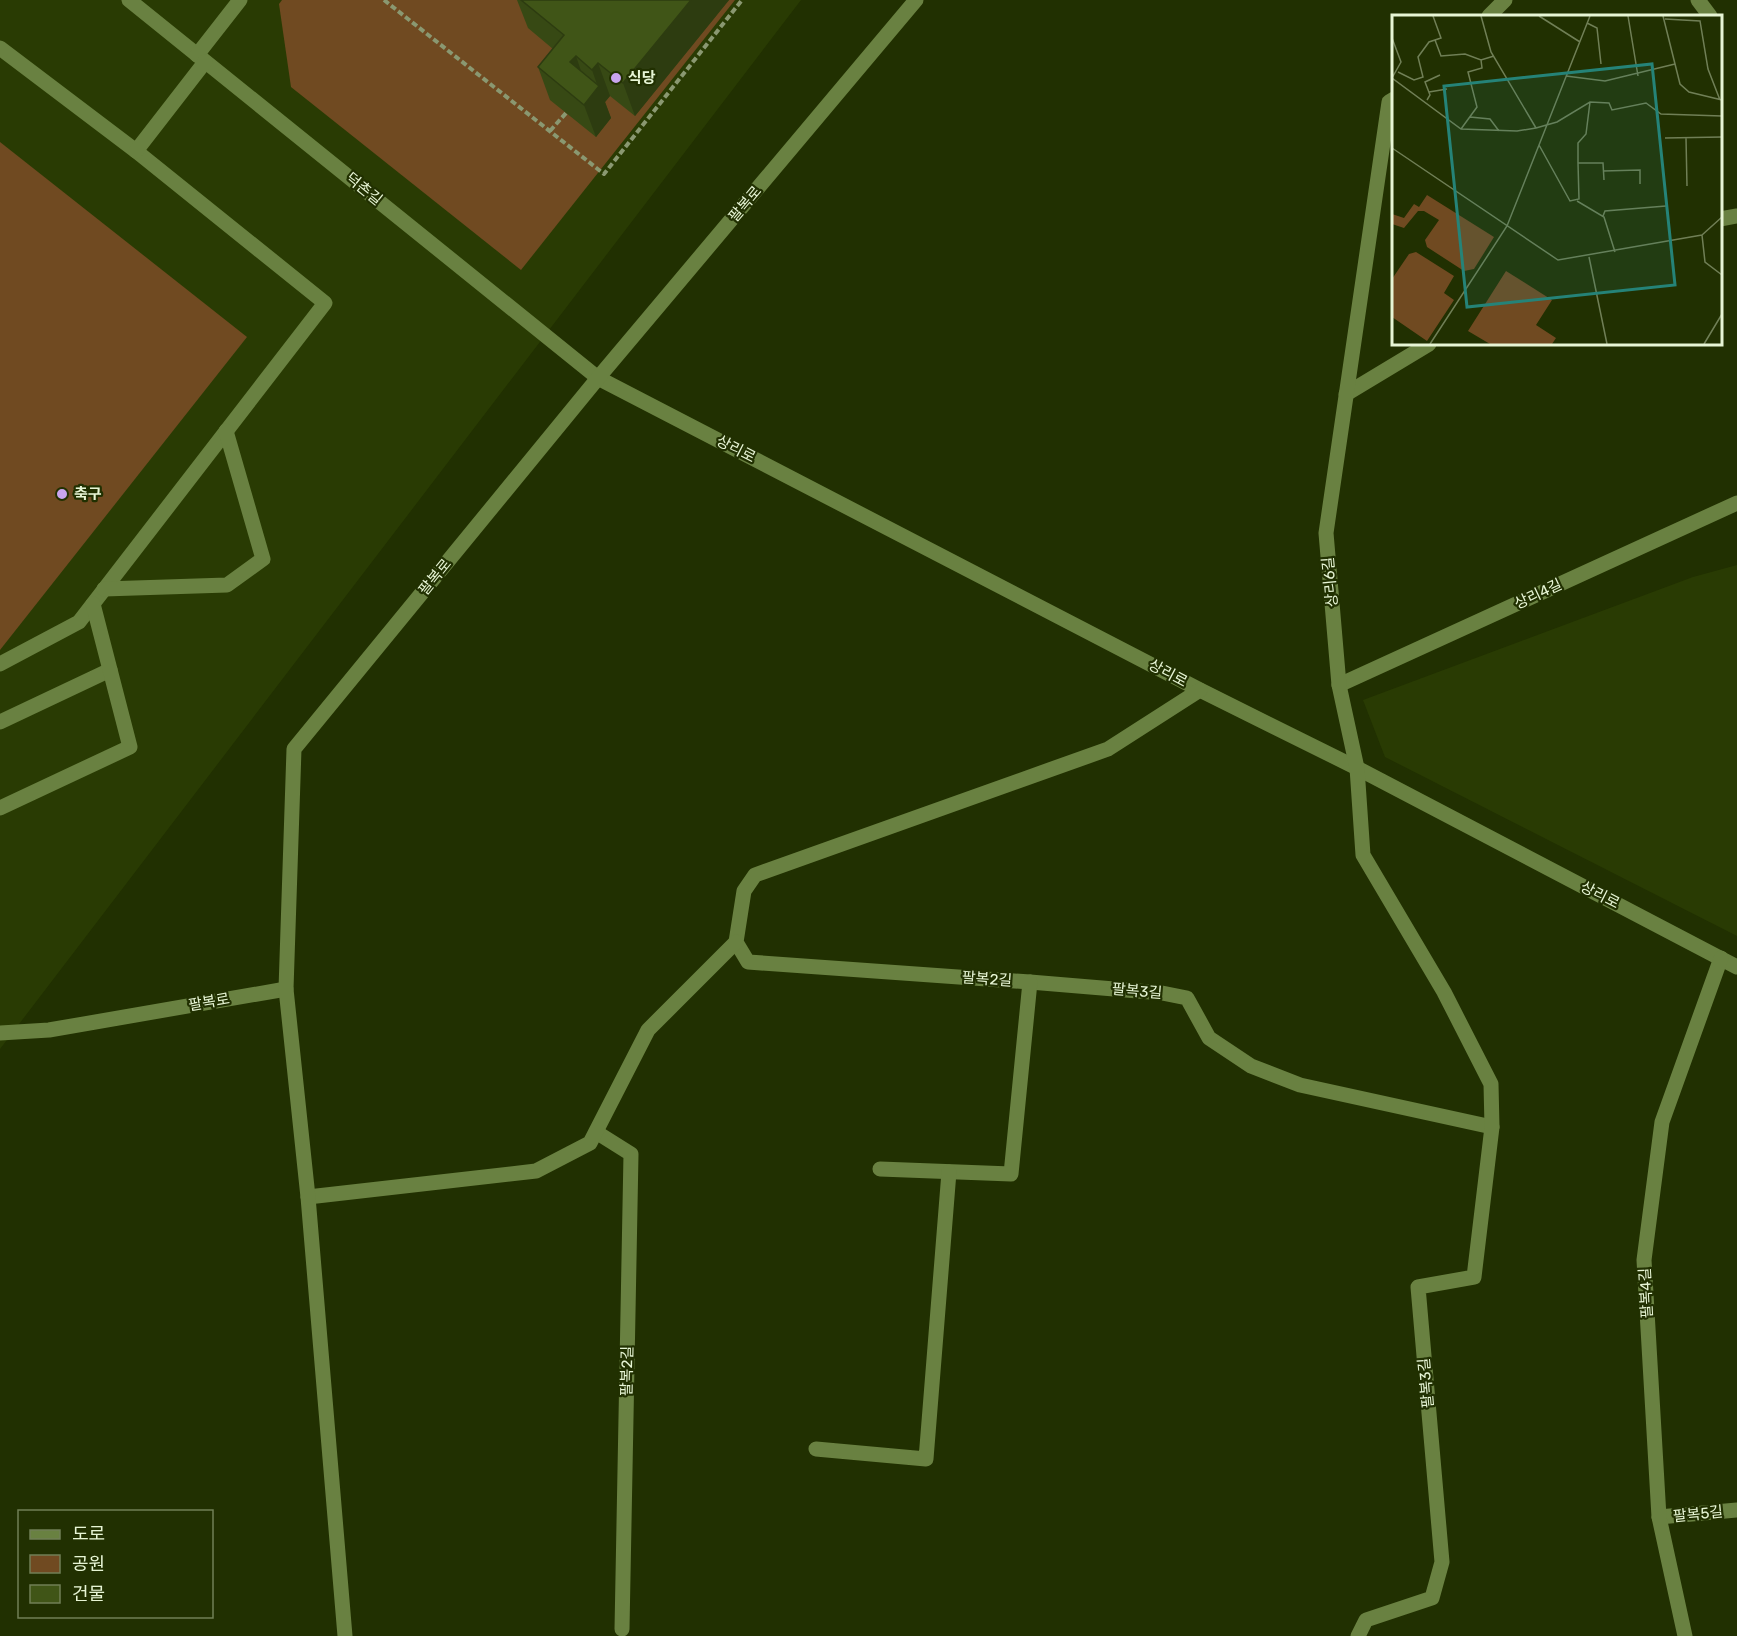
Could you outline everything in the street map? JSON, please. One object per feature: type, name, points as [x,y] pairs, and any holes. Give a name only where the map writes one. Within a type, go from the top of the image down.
[{"type":"street","name":"덕촌길","points":[[129,0],[598,378]]},
{"type":"street","points":[[136,152],[240,0]]},
{"type":"street","name":"팔복로","points":[[0,1033],[49,1030],[286,989],[294,749],[598,378],[916,0]]},
{"type":"street","points":[[1490,15],[1505,0]]},
{"type":"street","points":[[1698,0],[1709,15]]},
{"type":"street","points":[[0,48],[136,152],[325,303],[79,622],[0,664]]},
{"type":"street","name":"상리6길","points":[[1357,768],[1339,685],[1326,533],[1392,102]]},
{"type":"street","points":[[1722,219],[1737,216]]},
{"type":"street","points":[[1346,394],[1427,345]]},
{"type":"street","name":"상리로","points":[[598,378],[1200,690],[1357,768],[1737,967]]},
{"type":"street","points":[[104,589],[227,585],[263,559],[226,431]]},
{"type":"street","name":"상리4길","points":[[1339,685],[1737,503]]},
{"type":"street","points":[[0,808],[130,747],[93,604]]},
{"type":"street","points":[[0,722],[110,670]]},
{"type":"street","points":[[308,1197],[536,1171],[590,1143],[648,1029],[736,942],[744,891],[755,875],[1108,749],[1200,690]]},
{"type":"street","name":"팔복3길","points":[[1357,768],[1363,855],[1444,992],[1491,1084],[1492,1127],[1474,1277],[1418,1287],[1442,1562],[1435,1589],[1432,1598],[1366,1620],[1358,1636]]},
{"type":"street","name":"팔복2길","points":[[736,942],[748,962],[1030,982],[1011,1174],[880,1169]]},
{"type":"street","name":"팔복4길","points":[[1685,1636],[1659,1517],[1644,1260],[1662,1122],[1721,958]]},
{"type":"street","name":"팔복3길","points":[[1030,982],[1162,993],[1186,998],[1209,1038],[1251,1066],[1300,1085],[1492,1127]]},
{"type":"street","points":[[286,989],[308,1197],[345,1636]]},
{"type":"street","name":"팔복2길","points":[[596,1132],[631,1154],[622,1629]]},
{"type":"street","points":[[816,1449],[927,1459],[949,1172]]},
{"type":"street","name":"팔복5길","points":[[1659,1517],[1737,1510]]},
{"type":"path","points":[[384,0],[604,174],[742,0]]},
{"type":"path","points":[[550,131],[566,113]]},
{"type":"shaded area","points":[[0,0],[801,0],[0,1049]]},
{"type":"shaded area","points":[[1737,565],[1737,936],[1385,757],[1363,700],[1693,577]]},
{"type":"green space","points":[[282,0],[735,0],[521,270],[291,87],[279,4]]},
{"type":"green space","name":"축구","points":[[0,142],[247,337],[0,650]]},
{"type":"building","points":[[521,0],[691,0],[623,83],[598,63],[592,70],[576,56],[570,62],[599,86],[584,105],[538,67],[564,35]]},
{"type":"place","name":"식당","points":[[616,78]]},
{"type":"place","name":"축구","points":[[62,494]]}]
